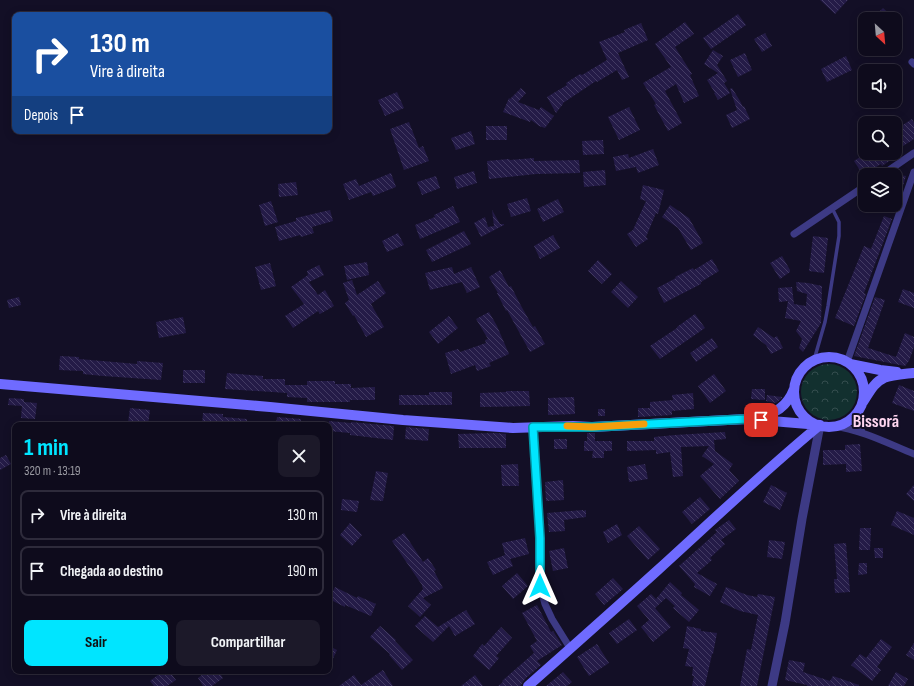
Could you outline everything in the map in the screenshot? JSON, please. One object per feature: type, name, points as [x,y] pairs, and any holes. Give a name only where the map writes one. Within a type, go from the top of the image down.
[{"type":"main road","points":[[747,419],[763,416],[777,411],[788,401],[794,389],[797,378],[802,370],[814,360],[830,357],[839,358],[848,363],[858,373],[864,387],[864,395],[860,407]]},
{"type":"main road","points":[[848,363],[880,370],[914,373]]},
{"type":"main road","points":[[0,384],[403,420],[514,428],[592,427],[747,419],[833,426],[845,422],[855,414],[873,387],[884,378],[914,373]]},
{"type":"main road","points":[[794,389],[796,402],[801,413],[805,417],[820,425]]},
{"type":"main road","points":[[528,686],[749,486],[820,425]]},
{"type":"street","points":[[892,168],[914,153]]},
{"type":"street","points":[[848,363],[914,172]]},
{"type":"street","points":[[794,234],[858,191]]},
{"type":"street","points":[[860,407],[858,422],[862,432]]},
{"type":"street","points":[[772,686],[785,623],[802,519],[820,425]]},
{"type":"street","points":[[833,426],[862,432],[914,454]]},
{"type":"street","points":[[533,427],[540,538],[540,586],[556,626],[570,648]]},
{"type":"lane","points":[[814,360],[825,322],[839,236],[840,222],[832,208]]},
{"type":"green space","points":[[823,364],[835,364],[849,372],[857,386],[855,403],[849,412],[835,420],[823,420],[813,415],[806,408],[801,398],[801,386],[806,376],[813,369]]},
{"type":"building","points":[[820,0],[848,0],[835,14]]},
{"type":"building","points":[[883,8],[887,12],[879,12]]},
{"type":"building","points":[[738,14],[746,25],[711,49],[703,38]]},
{"type":"building","points":[[685,22],[694,34],[675,47],[692,74],[690,75],[699,96],[684,103],[676,84],[665,91],[682,123],[668,131],[654,105],[656,104],[643,83],[671,67],[655,44]]},
{"type":"building","points":[[641,23],[648,40],[618,53],[629,77],[622,80],[617,70],[597,82],[596,81],[563,103],[556,113],[547,97],[567,85],[566,83],[580,74],[582,75],[607,60],[599,42],[625,32],[624,30]]},
{"type":"building","points":[[765,33],[772,46],[762,52],[754,39]]},
{"type":"building","points":[[713,50],[723,56],[717,65],[727,81],[724,83],[730,93],[718,100],[707,80],[718,73],[704,64]]},
{"type":"building","points":[[745,53],[752,70],[738,77],[730,60]]},
{"type":"building","points":[[846,56],[852,70],[827,82],[821,69]]},
{"type":"building","points":[[521,88],[526,93],[518,102],[539,110],[541,107],[554,116],[545,128],[539,126],[531,120],[530,122],[503,112],[509,98],[510,99]]},
{"type":"building","points":[[732,88],[743,107],[744,106],[750,119],[732,128],[726,115],[737,110],[730,89]]},
{"type":"building","points":[[397,92],[404,108],[385,116],[378,100]]},
{"type":"building","points":[[629,107],[640,130],[619,140],[608,117]]},
{"type":"building","points":[[912,119],[914,123],[914,139],[902,147],[902,125]]},
{"type":"building","points":[[409,122],[419,148],[423,146],[429,161],[404,170],[390,129]]},
{"type":"building","points":[[486,126],[507,126],[507,140],[486,140]]},
{"type":"building","points":[[471,131],[475,144],[456,150],[451,138]]},
{"type":"building","points":[[603,140],[604,154],[583,155],[582,141]]},
{"type":"building","points":[[653,149],[659,165],[638,173],[636,167],[616,171],[613,157],[628,154],[629,158]]},
{"type":"building","points":[[534,158],[534,161],[579,160],[580,173],[536,174],[489,179],[487,161]]},
{"type":"building","points":[[858,158],[858,160],[891,160],[882,166],[881,164],[874,168],[858,168],[854,161]]},
{"type":"building","points":[[605,170],[606,185],[584,187],[583,172]]},
{"type":"building","points":[[474,171],[477,183],[457,189],[454,177]]},
{"type":"building","points":[[391,173],[396,187],[373,196],[371,192],[349,200],[343,184],[356,179],[359,186]]},
{"type":"building","points":[[902,175],[906,176],[902,189]]},
{"type":"building","points":[[436,176],[440,188],[422,195],[417,182]]},
{"type":"building","points":[[296,182],[298,195],[279,197],[278,184]]},
{"type":"building","points":[[643,185],[664,190],[658,214],[656,213],[646,237],[648,239],[636,247],[627,234],[633,230],[646,201],[640,199]]},
{"type":"building","points":[[527,198],[531,211],[511,217],[507,204]]},
{"type":"building","points":[[558,199],[564,212],[543,222],[537,209]]},
{"type":"building","points":[[271,201],[278,222],[265,226],[259,205]]},
{"type":"building","points":[[670,205],[689,218],[703,243],[691,250],[678,228],[662,217]]},
{"type":"building","points":[[453,206],[460,222],[420,239],[415,225],[435,217],[434,215]]},
{"type":"building","points":[[330,210],[333,221],[312,227],[314,233],[279,241],[275,227],[296,221],[296,218]]},
{"type":"building","points":[[492,210],[500,224],[504,225],[481,237],[474,223],[485,217],[488,227],[494,226]]},
{"type":"building","points":[[884,216],[892,219],[864,293],[866,294],[854,326],[835,318],[864,246],[871,249]]},
{"type":"building","points":[[464,231],[471,244],[432,262],[426,250]]},
{"type":"building","points":[[398,233],[404,245],[387,252],[382,241]]},
{"type":"building","points":[[553,235],[560,248],[540,259],[534,246]]},
{"type":"building","points":[[813,236],[828,238],[824,273],[809,271]]},
{"type":"building","points":[[782,256],[790,272],[780,279],[770,263]]},
{"type":"building","points":[[712,259],[719,271],[701,282],[701,284],[664,303],[657,288],[693,268],[694,270]]},
{"type":"building","points":[[598,260],[612,274],[602,284],[588,271]]},
{"type":"building","points":[[367,262],[369,275],[347,280],[344,266]]},
{"type":"building","points":[[270,263],[276,286],[261,290],[255,267]]},
{"type":"building","points":[[319,265],[324,275],[309,282],[318,295],[325,290],[334,306],[320,314],[318,311],[293,328],[285,316],[304,304],[291,287],[308,275],[307,271]]},
{"type":"building","points":[[452,267],[454,274],[471,267],[480,287],[467,293],[462,282],[430,290],[425,273]]},
{"type":"building","points":[[500,270],[509,287],[511,286],[533,327],[535,326],[545,344],[530,352],[507,310],[506,311],[489,277]]},
{"type":"building","points":[[352,280],[357,295],[378,281],[386,293],[371,304],[384,327],[366,337],[354,315],[353,316],[345,303],[349,300],[343,283]]},
{"type":"building","points":[[621,281],[638,297],[628,308],[611,292]]},
{"type":"building","points":[[796,282],[822,286],[821,323],[803,352],[799,348],[802,339],[796,331],[801,321],[785,318],[788,301],[779,302],[778,288],[792,287],[794,304],[806,306],[807,294],[797,291]]},
{"type":"building","points":[[903,289],[914,293],[914,308],[898,302]]},
{"type":"building","points":[[19,297],[21,305],[9,308],[7,300]]},
{"type":"building","points":[[875,297],[885,300],[868,348],[896,357],[905,333],[914,337],[914,347],[909,361],[905,366],[854,356]]},
{"type":"building","points":[[489,312],[497,326],[509,354],[489,363],[491,366],[477,371],[475,365],[451,374],[445,353],[458,349],[460,352],[486,343],[485,340],[488,339],[476,319]]},
{"type":"building","points":[[695,314],[705,328],[660,359],[650,346]]},
{"type":"building","points":[[449,316],[458,328],[438,344],[429,332]]},
{"type":"building","points":[[183,317],[186,333],[159,338],[156,322]]},
{"type":"building","points":[[758,327],[774,338],[777,336],[783,348],[771,354],[766,345],[753,335]]},
{"type":"building","points":[[712,338],[718,347],[696,362],[690,353]]},
{"type":"building","points":[[60,356],[137,364],[137,361],[163,363],[161,380],[103,376],[83,374],[83,371],[59,370]]},
{"type":"building","points":[[183,370],[205,370],[205,383],[183,383]]},
{"type":"building","points":[[227,373],[263,376],[263,379],[285,379],[285,385],[307,385],[307,381],[335,381],[335,384],[351,384],[351,388],[375,387],[375,400],[350,400],[350,402],[307,402],[307,398],[287,397],[287,393],[225,389]]},
{"type":"building","points":[[714,374],[726,391],[710,403],[698,386]]},
{"type":"building","points":[[899,385],[914,391],[914,411],[892,403]]},
{"type":"building","points":[[752,389],[765,389],[765,400],[751,399]]},
{"type":"building","points":[[529,391],[530,406],[480,407],[480,393]]},
{"type":"building","points":[[429,392],[452,392],[452,405],[399,405],[399,395],[429,395]]},
{"type":"building","points":[[693,393],[694,409],[672,411],[672,415],[638,417],[638,408],[650,408],[650,402],[673,400],[672,395]]},
{"type":"building","points":[[767,395],[782,398],[776,403],[766,401]]},
{"type":"building","points":[[574,397],[575,414],[548,415],[548,398]]},
{"type":"building","points":[[9,398],[24,399],[24,402],[37,403],[35,419],[21,418],[22,406],[8,405]]},
{"type":"building","points":[[130,408],[150,410],[148,422],[128,422]]},
{"type":"building","points":[[598,409],[605,409],[605,416],[598,416]]},
{"type":"building","points":[[203,413],[223,414],[223,417],[247,419],[247,422],[202,422]]},
{"type":"building","points":[[277,417],[301,419],[300,422],[276,422]]},
{"type":"building","points":[[329,421],[351,423],[351,422],[394,426],[393,440],[332,431],[332,422]]},
{"type":"building","points":[[406,427],[429,429],[428,441],[405,439]]},
{"type":"building","points":[[725,432],[726,439],[714,440],[715,451],[733,464],[729,470],[739,481],[720,499],[700,476],[714,464],[702,456],[709,446],[681,447],[683,476],[673,477],[670,452],[656,454],[656,450],[627,451],[627,441],[654,441],[654,437]]},
{"type":"building","points":[[587,433],[595,433],[595,441],[612,441],[612,451],[604,451],[604,458],[592,458],[593,451],[584,451],[584,441],[587,441]]},
{"type":"building","points":[[458,434],[506,434],[506,448],[459,448]]},
{"type":"building","points":[[554,439],[567,439],[567,449],[554,449]]},
{"type":"building","points":[[860,444],[862,471],[846,472],[846,464],[823,465],[823,450],[845,450],[845,445]]},
{"type":"building","points":[[6,455],[11,464],[0,470],[0,458]]},
{"type":"building","points":[[518,464],[519,486],[502,486],[501,465]]},
{"type":"building","points":[[645,464],[648,479],[629,482],[627,467]]},
{"type":"building","points":[[376,471],[388,473],[383,501],[370,500]]},
{"type":"building","points":[[563,480],[564,500],[546,501],[545,482]]},
{"type":"building","points":[[771,485],[787,493],[780,510],[763,502]]},
{"type":"building","points":[[914,485],[914,501],[906,494]]},
{"type":"building","points":[[700,497],[710,509],[692,524],[682,512]]},
{"type":"building","points":[[342,499],[359,501],[357,512],[341,510]]},
{"type":"building","points":[[586,510],[586,517],[564,520],[565,531],[549,532],[547,513]]},
{"type":"building","points":[[897,511],[914,518],[914,535],[891,525]]},
{"type":"building","points":[[729,520],[736,529],[721,540],[725,544],[710,558],[712,560],[697,573],[717,584],[710,596],[694,587],[695,584],[679,566],[717,532],[715,530]]},
{"type":"building","points":[[350,523],[362,535],[352,546],[340,535]]},
{"type":"building","points":[[617,524],[622,535],[608,543],[603,532]]},
{"type":"building","points":[[639,526],[660,549],[648,560],[627,536]]},
{"type":"building","points":[[860,528],[871,528],[870,550],[859,550]]},
{"type":"building","points":[[404,533],[423,562],[428,558],[436,570],[434,571],[443,588],[423,598],[431,605],[420,617],[408,606],[423,589],[422,585],[392,541]]},
{"type":"building","points":[[525,538],[529,554],[510,559],[513,566],[493,575],[487,562],[505,555],[502,543]]},
{"type":"building","points":[[769,540],[785,542],[782,559],[767,557]]},
{"type":"building","points":[[846,543],[850,592],[835,593],[834,579],[837,579],[834,544]]},
{"type":"building","points":[[564,548],[568,568],[553,571],[549,551]]},
{"type":"building","points":[[874,548],[883,548],[883,558],[875,558]]},
{"type":"building","points":[[859,563],[867,563],[867,574],[858,575]]},
{"type":"building","points":[[517,573],[528,586],[513,599],[502,586]]},
{"type":"building","points":[[613,578],[623,589],[604,605],[595,594]]},
{"type":"building","points":[[670,582],[682,593],[681,595],[699,610],[689,622],[673,608],[675,606],[666,598],[655,608],[671,627],[653,642],[641,627],[649,620],[637,606],[651,594],[656,599]]},
{"type":"building","points":[[335,587],[357,598],[358,596],[376,604],[371,616],[345,605],[345,607],[332,600],[332,593]]},
{"type":"building","points":[[726,587],[747,595],[757,597],[758,594],[775,597],[757,686],[740,686],[747,649],[751,650],[758,615],[740,611],[720,602]]},
{"type":"building","points":[[537,605],[551,632],[553,631],[562,645],[537,661],[541,665],[526,678],[520,686],[498,686],[534,653],[530,646],[537,641],[522,613]]},
{"type":"building","points":[[466,610],[475,624],[455,636],[449,626],[433,642],[415,626],[425,616],[438,627]]},
{"type":"building","points":[[629,619],[637,630],[617,644],[609,633]]},
{"type":"building","points":[[380,626],[396,640],[395,641],[413,660],[402,670],[389,655],[390,654],[370,637]]},
{"type":"building","points":[[687,626],[701,629],[701,631],[717,633],[705,686],[692,686],[694,676],[692,676],[693,667],[685,666],[689,649],[683,648]]},
{"type":"building","points":[[501,627],[512,638],[496,656],[499,658],[489,670],[473,656],[482,644],[484,646]]},
{"type":"building","points":[[881,639],[892,647],[877,667],[881,670],[872,681],[851,665],[860,654],[866,658]]},
{"type":"building","points":[[914,643],[914,660],[906,655]]},
{"type":"building","points":[[597,644],[609,663],[589,676],[577,657]]},
{"type":"building","points":[[332,648],[337,650],[332,661]]},
{"type":"building","points":[[789,660],[805,663],[803,672],[830,681],[833,676],[859,686],[807,686],[785,680]]},
{"type":"building","points":[[383,670],[393,686],[339,686],[354,675],[361,685]]},
{"type":"building","points":[[563,672],[572,682],[567,686],[546,686]]},
{"type":"building","points":[[896,672],[908,679],[904,686],[888,686]]},
{"type":"building","points":[[159,674],[171,674],[176,680],[167,686],[154,686],[150,681]]},
{"type":"building","points":[[203,674],[220,674],[223,678],[212,686],[203,686],[198,678]]},
{"type":"building","points":[[475,675],[483,686],[461,686]]},
{"type":"slow traffic","points":[[567,426],[592,427],[644,424]]},
{"type":"district","name":"Bissorã","points":[[876,421]]},
{"type":"route","points":[[540,586],[540,538],[533,427],[592,427],[747,419],[761,420]]}]
